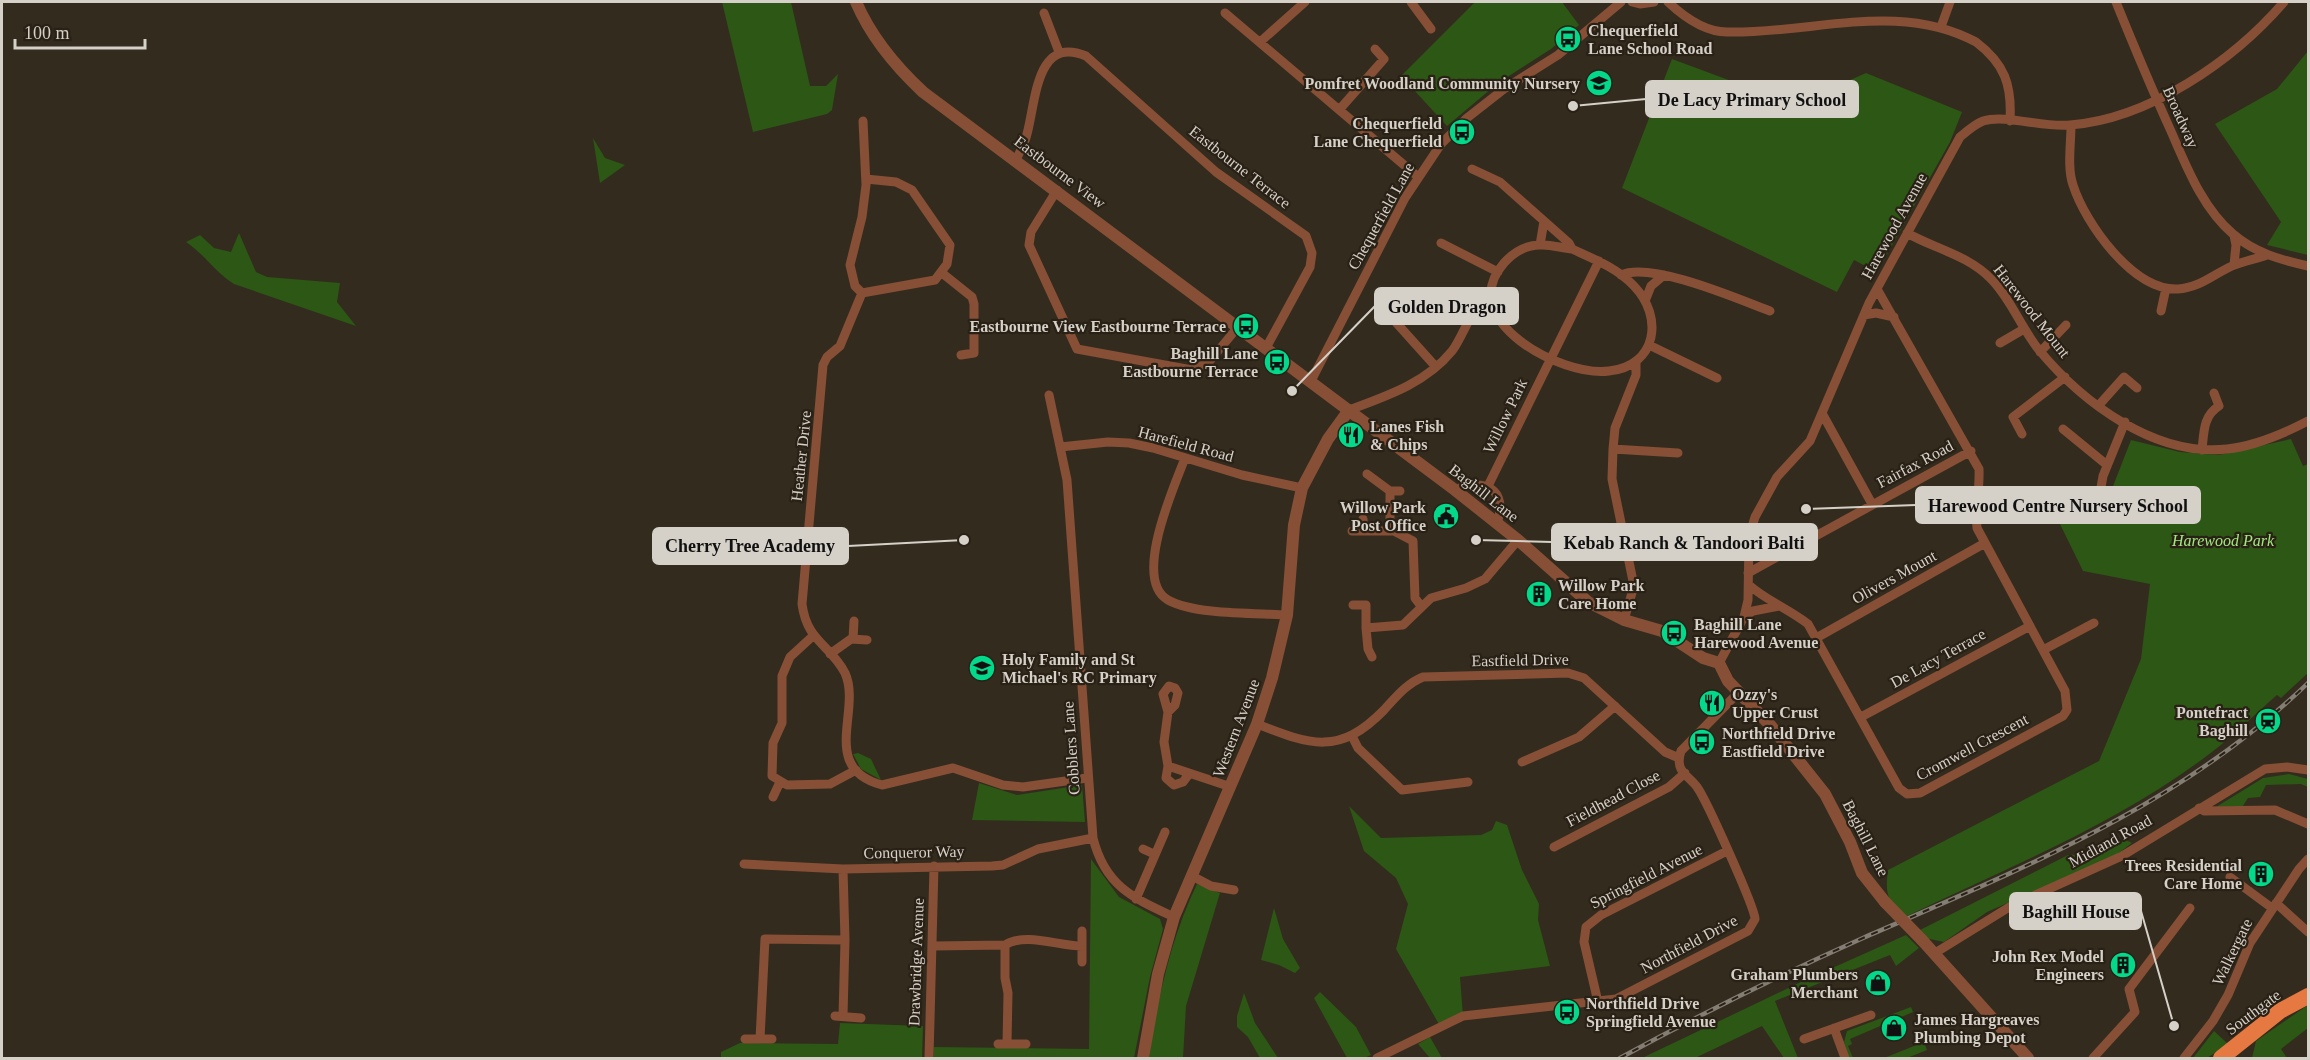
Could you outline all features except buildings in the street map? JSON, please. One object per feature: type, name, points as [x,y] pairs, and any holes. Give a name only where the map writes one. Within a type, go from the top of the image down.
[{"type":"highway","name":"Southgate","points":[[2221,1059],[2280,1011],[2308,996]]},
{"type":"street","name":"Eastbourne View","points":[[856,2],[872,32],[903,74],[923,92],[1266,348]]},
{"type":"street","points":[[1260,42],[1305,2]]},
{"type":"street","points":[[1411,2],[1431,30]]},
{"type":"street","name":"Chequerfield Lane","points":[[1311,381],[1417,176],[1441,144],[1467,118],[1504,89],[1558,55],[1621,2]]},
{"type":"street","points":[[1632,2],[1640,4],[1654,2]]},
{"type":"street","points":[[1668,2],[1687,20],[1726,33],[1880,12],[1921,16],[1961,31],[1990,53],[2006,77],[2011,98],[2010,121]]},
{"type":"street","points":[[1942,24],[1950,2]]},
{"type":"street","name":"Broadway","points":[[2116,2],[2188,171],[2212,212],[2234,235],[2267,255],[2308,266]]},
{"type":"street","name":"Harewood Avenue","points":[[1719,663],[1744,617],[1749,585],[1749,537],[1764,497],[1778,477],[1803,452],[1823,415],[1864,315],[1960,137],[1981,121],[2071,126],[2115,116],[2156,99],[2212,68],[2260,28],[2284,2]]},
{"type":"street","points":[[1016,160],[1027,137],[1039,77],[1051,58],[1059,52],[1044,13]]},
{"type":"street","points":[[1226,13],[1417,176]]},
{"type":"street","points":[[1339,110],[1384,59],[1375,49]]},
{"type":"street","name":"Eastbourne Terrace","points":[[1059,52],[1073,51],[1086,56],[1216,172],[1306,236],[1312,253],[1310,267],[1266,348]]},
{"type":"street","points":[[863,121],[866,179],[861,217],[850,265],[855,286],[862,293],[935,280],[947,264],[950,245],[912,190],[896,182],[866,179]]},
{"type":"street","points":[[2071,126],[2073,187],[2099,233],[2115,254],[2146,282],[2178,289],[2198,285],[2234,265],[2267,255]]},
{"type":"street","points":[[1472,170],[1500,182],[1569,243],[1572,249]]},
{"type":"street","points":[[1057,190],[1031,232],[1029,245],[1077,349],[1192,370],[1209,362],[1237,328]]},
{"type":"street","points":[[1540,245],[1544,221]]},
{"type":"street","name":"Harewood Mount","points":[[1907,232],[1980,269],[1996,285],[2040,352],[2065,377],[2099,405],[2125,422],[2166,442],[2202,450],[2237,447],[2295,428],[2308,421]]},
{"type":"street","points":[[2234,235],[2236,245],[2234,265]]},
{"type":"street","points":[[1441,243],[1498,272]]},
{"type":"street","points":[[1349,410],[1394,394],[1436,367],[1452,352],[1480,302],[1490,294],[1498,272],[1517,252],[1540,245],[1572,249],[1599,261],[1622,275],[1645,301],[1652,328],[1649,345],[1636,363],[1623,369],[1596,372],[1549,359],[1510,332],[1493,308],[1490,294]]},
{"type":"street","name":"Willow Park","points":[[1488,486],[1599,261]]},
{"type":"street","points":[[1622,275],[1632,271],[1664,275],[1770,311]]},
{"type":"street","points":[[942,273],[972,297],[974,353]]},
{"type":"street","points":[[1645,301],[1651,286],[1664,275]]},
{"type":"street","points":[[2161,311],[2166,288]]},
{"type":"street","name":"Cromwell Crescent","points":[[1749,585],[1779,606],[1797,615],[1818,637],[1899,788],[1907,794],[1920,793],[2063,716],[2067,710],[2065,691],[1977,528],[1979,469],[1877,289]]},
{"type":"street","name":"Heather Drive","points":[[856,770],[846,750],[847,682],[845,673],[804,621],[802,604],[823,365],[827,357],[840,346],[862,293]]},
{"type":"street","points":[[1864,315],[1876,313],[1894,316]]},
{"type":"street","points":[[1392,318],[1436,367]]},
{"type":"street","points":[[2040,352],[2066,325]]},
{"type":"street","points":[[2000,343],[2024,329]]},
{"type":"street","points":[[1649,345],[1717,378]]},
{"type":"street","name":"Baghill Lane","points":[[1266,348],[1497,523],[1588,602],[1624,620],[1662,631],[1703,658],[1719,663],[1738,693],[1771,726],[1825,794],[1850,842],[1862,873],[1885,902],[1935,953],[2028,1059]]},
{"type":"street","points":[[961,355],[985,352]]},
{"type":"street","points":[[1624,620],[1634,586],[1612,479],[1613,449],[1616,428],[1636,375],[1636,363]]},
{"type":"street","points":[[2022,434],[2013,417],[2065,377]]},
{"type":"street","points":[[2099,405],[2124,377],[2137,388]]},
{"type":"street","points":[[2202,450],[2206,420],[2219,406],[2214,393]]},
{"type":"street","name":"Cobblers Lane","points":[[1049,394],[1067,480],[1093,838],[1102,865],[1110,877],[1136,899],[1174,917]]},
{"type":"street","name":"Western Avenue","points":[[1143,1059],[1158,975],[1174,917],[1231,787],[1257,723],[1272,678],[1287,615],[1297,504],[1302,488],[1328,438],[1349,410]]},
{"type":"street","points":[[1823,415],[1872,504]]},
{"type":"street","points":[[2100,493],[2107,465],[2125,422]]},
{"type":"street","points":[[2064,429],[2107,465]]},
{"type":"street","name":"Harefield Road","points":[[1060,447],[1108,442],[1129,444],[1242,475],[1302,488]]},
{"type":"street","points":[[1613,449],[1678,453]]},
{"type":"street","name":"Fairfax Road","points":[[1748,573],[1971,452]]},
{"type":"street","points":[[1185,458],[1158,538],[1153,570],[1158,592],[1167,600],[1188,606],[1231,613],[1287,615]]},
{"type":"street","points":[[1367,474],[1395,491],[1390,531]]},
{"type":"street","points":[[1455,490],[1471,483],[1488,486],[1495,492],[1501,504],[1497,523]]},
{"type":"street","points":[[1363,519],[1364,531]]},
{"type":"street","points":[[1352,531],[1390,531],[1415,543],[1415,598],[1421,606]]},
{"type":"street","points":[[1366,628],[1403,625],[1431,598],[1478,584],[1493,571],[1518,540]]},
{"type":"street","name":"Olivers Mount","points":[[1818,637],[1986,543]]},
{"type":"street","points":[[1353,605],[1366,605],[1368,649],[1372,657]]},
{"type":"street","points":[[1744,617],[1753,611],[1779,606]]},
{"type":"street","points":[[852,639],[854,621]]},
{"type":"street","points":[[2043,650],[2094,623]]},
{"type":"street","name":"De Lacy Terrace","points":[[1861,717],[2030,626]]},
{"type":"street","points":[[814,635],[790,657],[782,676],[782,723],[773,742],[771,769],[772,776],[780,782],[787,785],[834,784],[856,770],[873,782],[886,785],[911,780],[936,770],[952,768],[1003,785],[1023,787],[1087,778]]},
{"type":"street","points":[[830,654],[852,639],[867,640]]},
{"type":"street","name":"Eastfield Drive","points":[[1257,723],[1308,742],[1322,742],[1352,736],[1369,725],[1404,687],[1423,677],[1568,673],[1584,678],[1665,752],[1678,758]]},
{"type":"street","points":[[1678,758],[1681,751],[1738,693]]},
{"type":"street","points":[[1522,762],[1579,737],[1615,706]]},
{"type":"street","points":[[1168,712],[1164,742],[1168,766],[1166,778],[1174,784],[1183,782],[1189,774]]},
{"type":"street","points":[[1352,736],[1358,748],[1402,790],[1468,782]]},
{"type":"street","name":"Northfield Drive","points":[[1377,1059],[1462,1016],[1598,1002],[1626,995],[1748,931],[1754,923],[1755,914],[1697,787],[1684,773],[1678,758]]},
{"type":"street","points":[[1168,766],[1231,787]]},
{"type":"street","name":"Midland Road","points":[[1935,953],[2012,906],[2122,856],[2265,770],[2287,767],[2308,770]]},
{"type":"street","name":"Fieldhead Close","points":[[1554,847],[1669,787],[1684,773]]},
{"type":"street","points":[[773,797],[780,782]]},
{"type":"street","points":[[2199,808],[2204,811],[2275,810],[2308,824]]},
{"type":"street","points":[[1136,899],[1165,832]]},
{"type":"street","name":"Conqueror Way","points":[[861,1018],[839,1016],[845,940],[843,869],[1003,865],[1038,849],[1093,838]]},
{"type":"street","points":[[1143,849],[1154,854]]},
{"type":"street","name":"Springfield Avenue","points":[[1598,1002],[1584,942],[1586,927],[1601,915],[1726,851]]},
{"type":"street","name":"Walkergate","points":[[2184,1059],[2213,1021],[2250,944],[2274,905],[2308,860]]},
{"type":"street","points":[[744,864],[843,869]]},
{"type":"street","name":"Drawbridge Avenue","points":[[929,1059],[934,866]]},
{"type":"street","points":[[1192,876],[1211,885],[1234,890]]},
{"type":"street","points":[[2230,878],[2274,905],[2308,932]]},
{"type":"street","points":[[2093,1059],[2135,1012],[2129,989],[2190,908]]},
{"type":"street","points":[[1082,931],[1082,962]]},
{"type":"street","points":[[760,1039],[765,939],[845,940]]},
{"type":"street","points":[[933,946],[1005,945],[1013,940],[1049,940],[1060,946],[1082,946]]},
{"type":"street","points":[[1005,945],[1005,978],[1008,993],[1003,1044],[1026,1044]]},
{"type":"street","points":[[1804,1039],[1871,1015]]},
{"type":"street","points":[[1834,1029],[1845,1059]]},
{"type":"street","points":[[745,1039],[772,1039]]},
{"type":"green space","points":[[722,2],[791,2],[810,86],[826,86],[838,74],[832,110],[827,114],[753,132]]},
{"type":"green space","points":[[1475,2],[1562,2],[1579,25],[1551,49],[1498,83],[1447,126],[1401,76]]},
{"type":"green space","points":[[2308,51],[2308,255],[2267,245],[2281,222],[2215,124],[2277,89]]},
{"type":"green space","points":[[1672,59],[1783,100],[1818,109],[1827,107],[1848,81],[1866,73],[1962,112],[1950,142],[1877,272],[1854,260],[1837,292],[1622,188]]},
{"type":"green space","points":[[593,138],[605,158],[625,165],[600,183]]},
{"type":"green space","points":[[239,233],[256,272],[267,277],[340,283],[337,302],[356,326],[234,284],[186,242],[200,235],[214,248],[231,252]]},
{"type":"green space","name":"Harewood Park","points":[[2291,439],[2303,466],[2308,464],[2308,673],[2281,698],[2277,695],[2210,754],[2166,785],[2056,846],[1905,917],[1894,906],[1887,891],[1888,870],[2099,761],[2141,659],[2150,584],[2083,571],[2058,520],[2108,499],[2131,440],[2180,452],[2219,455]]},
{"type":"green space","points":[[858,753],[871,759],[881,780],[861,769],[853,754]]},
{"type":"green space","points":[[2289,774],[2308,779],[2308,787],[2301,784],[2266,785],[2260,797],[2248,798],[2243,806],[2216,807],[2263,778]]},
{"type":"green space","points":[[979,783],[1017,795],[1082,785],[1085,822],[972,820]]},
{"type":"green space","points":[[1349,806],[1381,838],[1481,835],[1492,830],[1496,821],[1507,825],[1522,870],[1539,904],[1538,920],[1550,966],[1460,977],[1463,1016],[1440,1026],[1396,949],[1408,904],[1396,878],[1364,851]]},
{"type":"green space","points":[[2126,840],[2132,843],[2116,855],[1987,912],[1944,942],[1925,938],[1918,931],[2068,855],[2088,854]]},
{"type":"green space","points":[[1091,859],[1119,897],[1160,919],[1163,929],[1150,977],[1134,1058],[934,1058],[934,1047],[1089,1049]]},
{"type":"green space","points":[[1197,884],[1220,893],[1186,1006],[1183,1058],[1149,1058],[1156,1013],[1172,948]]},
{"type":"green space","points":[[1274,908],[1283,939],[1300,968],[1295,973],[1261,960]]},
{"type":"green space","points":[[1906,935],[1919,948],[1896,966],[1890,955],[1775,1001],[1798,1058],[1784,1058],[1762,1026],[1695,1058],[1642,1058],[1801,982]]},
{"type":"green space","points":[[1320,992],[1356,1027],[1371,1055],[1364,1058],[1347,1058],[1314,998]]},
{"type":"green space","points":[[1244,993],[1255,1023],[1278,1058],[1260,1058],[1248,1037],[1237,1027],[1237,1016]]},
{"type":"green space","points":[[2308,1005],[2308,1028],[2281,1049],[2287,1058],[2252,1058],[2256,1041]]},
{"type":"green space","points":[[1911,1007],[1913,1012],[1850,1039],[1852,1044],[1848,1046],[1853,1058],[1849,1058],[1844,1042],[1847,1031]]},
{"type":"green space","points":[[840,1023],[923,1026],[922,1058],[721,1058],[721,1052],[740,1043],[838,1044]]},
{"type":"green space","points":[[2214,1031],[2228,1044],[2207,1058],[2193,1058]]},
{"type":"green space","points":[[1430,1037],[1442,1058],[1430,1058],[1418,1044]]},
{"type":"green space","points":[[1924,1042],[1927,1050],[1907,1058],[1884,1058]]},
{"type":"railway","points":[[1620,1058],[1770,981],[1982,886],[2098,830],[2207,765],[2259,726],[2308,683]]},
{"type":"place","name":"Chequerfield Lane School Road","points":[[1568,39]]},
{"type":"place","name":"Pomfret Woodland Community Nursery","points":[[1599,83]]},
{"type":"place","name":"De Lacy Primary School","points":[[1573,106]]},
{"type":"place","name":"Chequerfield Lane Chequerfield","points":[[1462,132]]},
{"type":"place","name":"Eastbourne View Eastbourne Terrace","points":[[1246,326]]},
{"type":"place","name":"Baghill Lane Eastbourne Terrace","points":[[1277,362]]},
{"type":"place","name":"Golden Dragon","points":[[1292,391]]},
{"type":"place","name":"Lanes Fish & Chips","points":[[1351,435]]},
{"type":"place","name":"Harewood Centre Nursery School","points":[[1806,509]]},
{"type":"place","name":"Willow Park Post Office","points":[[1446,516]]},
{"type":"place","name":"Cherry Tree Academy","points":[[964,540]]},
{"type":"place","name":"Kebab Ranch & Tandoori Balti","points":[[1476,540]]},
{"type":"place","name":"Willow Park Care Home","points":[[1539,594]]},
{"type":"place","name":"Baghill Lane Harewood Avenue","points":[[1674,633]]},
{"type":"place","name":"Holy Family and St Michael's RC Primary","points":[[982,668]]},
{"type":"place","name":"Ozzy's Upper Crust","points":[[1712,703]]},
{"type":"place","name":"Pontefract Baghill","points":[[2268,721]]},
{"type":"place","name":"Northfield Drive Eastfield Drive","points":[[1702,742]]},
{"type":"place","name":"Trees Residential Care Home","points":[[2261,874]]},
{"type":"place","name":"John Rex Model Engineers","points":[[2123,965]]},
{"type":"place","name":"Graham Plumbers Merchant","points":[[1878,983]]},
{"type":"place","name":"Northfield Drive Springfield Avenue","points":[[1567,1012]]},
{"type":"place","name":"Baghill House","points":[[2174,1026]]},
{"type":"place","name":"James Hargreaves Plumbing Depot","points":[[1894,1028]]}]
